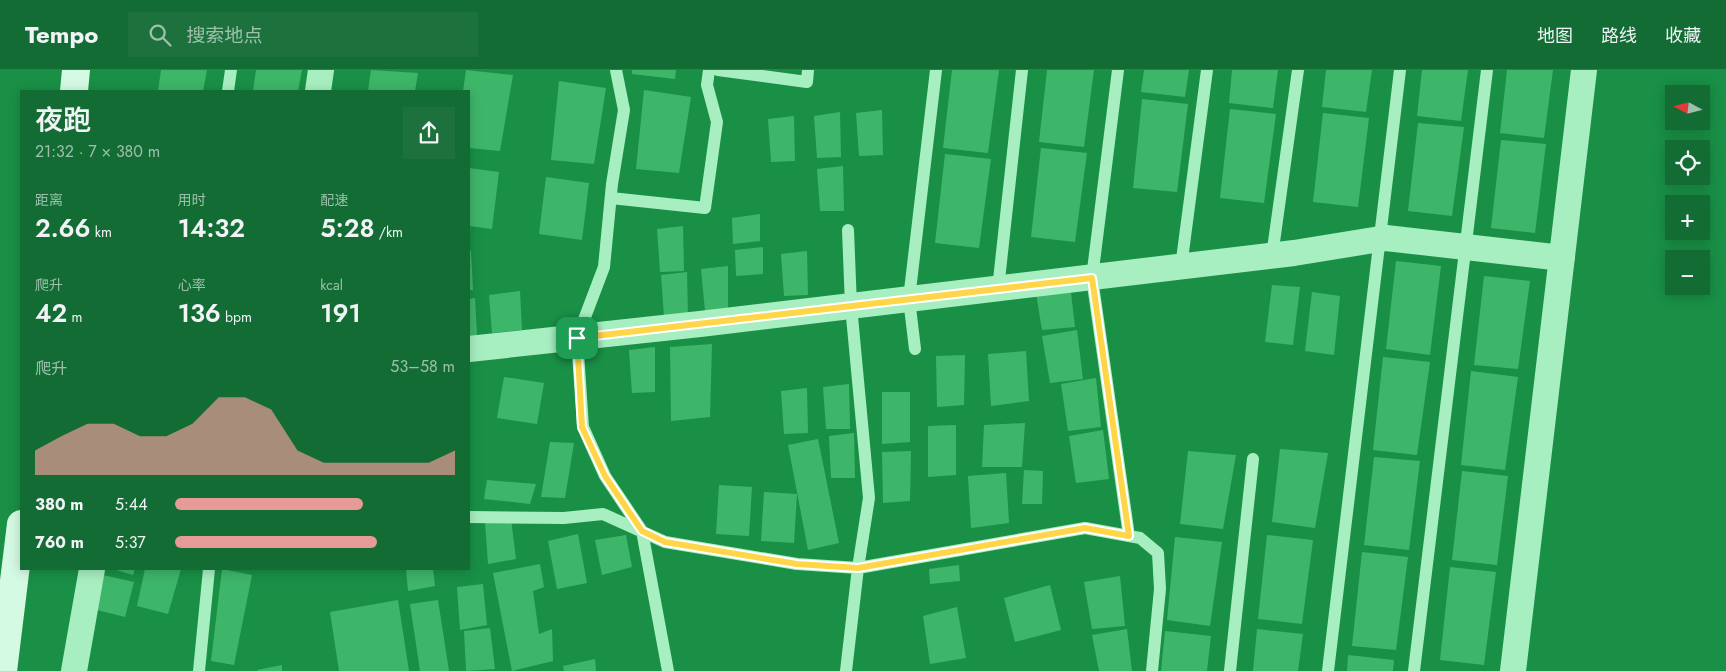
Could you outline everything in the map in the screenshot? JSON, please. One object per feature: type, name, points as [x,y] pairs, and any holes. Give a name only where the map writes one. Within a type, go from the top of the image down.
[{"type":"main road","points":[[74,90],[76,70]]},
{"type":"main road","points":[[3,671],[20,532]]},
{"type":"street","points":[[318,90],[321,70]]},
{"type":"street","points":[[1513,671],[1584,70]]},
{"type":"street","points":[[470,349],[1092,278],[1272,256],[1386,238],[1562,258]]},
{"type":"street","points":[[74,671],[92,570]]},
{"type":"lane","points":[[228,90],[231,70]]},
{"type":"lane","points":[[616,70],[624,110],[611,198],[604,267],[577,338],[582,427],[605,476],[642,531],[668,671]]},
{"type":"lane","points":[[611,198],[704,208],[717,122],[707,85],[709,70]]},
{"type":"lane","points":[[718,70],[806,82],[808,70]]},
{"type":"lane","points":[[915,349],[909,299],[936,70]]},
{"type":"lane","points":[[998,289],[1022,70]]},
{"type":"lane","points":[[1118,70],[1092,278],[1129,536]]},
{"type":"lane","points":[[1181,267],[1207,70]]},
{"type":"lane","points":[[1272,256],[1298,70]]},
{"type":"lane","points":[[1328,671],[1400,70]]},
{"type":"lane","points":[[1414,671],[1487,70]]},
{"type":"lane","points":[[846,671],[858,568],[869,498],[850,306],[848,230]]},
{"type":"lane","points":[[1230,671],[1253,459]]},
{"type":"lane","points":[[470,517],[564,518],[603,514],[665,542],[797,564],[858,568],[1085,528],[1140,538],[1158,553],[1160,589],[1152,671]]},
{"type":"lane","points":[[199,671],[209,570]]},
{"type":"building","points":[[161,70],[207,70],[203,90],[158,90]]},
{"type":"building","points":[[256,70],[302,70],[298,90],[253,90]]},
{"type":"building","points":[[371,70],[418,73],[415,90],[368,90]]},
{"type":"building","points":[[466,70],[513,75],[500,151],[470,148],[470,90],[463,90]]},
{"type":"building","points":[[632,70],[676,70],[675,79],[632,74]]},
{"type":"building","points":[[952,70],[999,70],[988,153],[943,148]]},
{"type":"building","points":[[1047,70],[1094,70],[1084,147],[1039,142]]},
{"type":"building","points":[[1144,70],[1189,70],[1185,97],[1141,92]]},
{"type":"building","points":[[1232,70],[1278,70],[1273,108],[1229,103]]},
{"type":"building","points":[[1326,70],[1372,70],[1366,112],[1322,107]]},
{"type":"building","points":[[1422,70],[1468,70],[1461,121],[1417,116]]},
{"type":"building","points":[[1507,70],[1553,70],[1544,138],[1500,133]]},
{"type":"building","points":[[559,81],[606,88],[594,164],[551,160]]},
{"type":"building","points":[[644,90],[691,97],[679,173],[636,169]]},
{"type":"building","points":[[1142,99],[1188,104],[1177,192],[1133,188]]},
{"type":"building","points":[[1230,109],[1276,114],[1264,203],[1220,198]]},
{"type":"building","points":[[882,110],[883,155],[859,156],[856,113]]},
{"type":"building","points":[[840,112],[841,157],[817,158],[814,116]]},
{"type":"building","points":[[1323,113],[1369,118],[1358,207],[1313,202]]},
{"type":"building","points":[[794,116],[795,161],[771,162],[768,119]]},
{"type":"building","points":[[1418,123],[1464,127],[1452,216],[1408,211]]},
{"type":"building","points":[[1501,140],[1546,144],[1535,233],[1491,228]]},
{"type":"building","points":[[1041,148],[1087,153],[1075,242],[1031,237]]},
{"type":"building","points":[[945,154],[991,159],[979,248],[935,243]]},
{"type":"building","points":[[843,166],[844,211],[820,211],[817,169]]},
{"type":"building","points":[[470,168],[499,172],[492,229],[470,226]]},
{"type":"building","points":[[546,177],[589,183],[582,240],[539,234]]},
{"type":"building","points":[[760,214],[760,241],[733,244],[732,218]]},
{"type":"building","points":[[683,226],[684,271],[660,272],[657,229]]},
{"type":"building","points":[[763,247],[763,274],[736,276],[735,250]]},
{"type":"building","points":[[470,251],[471,251],[473,290],[470,290]]},
{"type":"building","points":[[807,251],[808,295],[784,296],[781,254]]},
{"type":"building","points":[[1396,261],[1441,266],[1430,355],[1386,349]]},
{"type":"building","points":[[728,266],[728,311],[705,311],[701,269]]},
{"type":"building","points":[[687,272],[688,317],[664,317],[661,275]]},
{"type":"building","points":[[1484,276],[1530,281],[1518,369],[1474,365]]},
{"type":"building","points":[[1070,284],[1075,327],[1042,330],[1036,293]]},
{"type":"building","points":[[1272,285],[1300,287],[1293,345],[1265,342]]},
{"type":"building","points":[[520,291],[522,330],[492,333],[489,295]]},
{"type":"building","points":[[1312,292],[1340,296],[1334,355],[1305,351]]},
{"type":"building","points":[[475,298],[477,336],[470,337],[470,299]]},
{"type":"building","points":[[1077,330],[1083,379],[1050,383],[1042,336]]},
{"type":"building","points":[[712,344],[710,417],[671,421],[670,347]]},
{"type":"building","points":[[655,347],[655,392],[632,393],[629,350]]},
{"type":"building","points":[[1026,351],[1029,401],[991,406],[988,354]]},
{"type":"building","points":[[965,355],[964,405],[937,407],[936,356]]},
{"type":"building","points":[[1383,357],[1430,362],[1417,455],[1373,450]]},
{"type":"building","points":[[1471,371],[1518,377],[1505,470],[1461,465]]},
{"type":"building","points":[[504,377],[544,383],[537,424],[497,418]]},
{"type":"building","points":[[1096,378],[1101,427],[1068,431],[1061,384]]},
{"type":"building","points":[[849,384],[850,429],[826,429],[823,387]]},
{"type":"building","points":[[807,388],[808,433],[784,434],[781,391]]},
{"type":"building","points":[[882,392],[910,392],[910,442],[882,444]]},
{"type":"building","points":[[1025,423],[1022,467],[982,467],[984,425]]},
{"type":"building","points":[[956,425],[956,475],[928,477],[928,426]]},
{"type":"building","points":[[1103,430],[1109,479],[1076,483],[1069,436]]},
{"type":"building","points":[[854,433],[855,478],[831,478],[829,436]]},
{"type":"building","points":[[818,439],[839,543],[808,550],[788,445]]},
{"type":"building","points":[[550,442],[574,443],[565,498],[541,497]]},
{"type":"building","points":[[1280,449],[1328,453],[1315,528],[1272,522]]},
{"type":"building","points":[[911,451],[910,501],[883,503],[882,452]]},
{"type":"building","points":[[1188,451],[1236,455],[1223,529],[1180,524]]},
{"type":"building","points":[[1374,457],[1420,461],[1409,550],[1364,545]]},
{"type":"building","points":[[1024,470],[1043,471],[1042,504],[1022,504]]},
{"type":"building","points":[[1462,471],[1508,476],[1497,565],[1452,560]]},
{"type":"building","points":[[1006,473],[1009,523],[971,528],[968,476]]},
{"type":"building","points":[[487,480],[536,484],[530,504],[484,499]]},
{"type":"building","points":[[719,485],[752,487],[749,536],[716,534]]},
{"type":"building","points":[[764,492],[797,494],[794,543],[761,541]]},
{"type":"building","points":[[511,519],[516,559],[488,564],[485,522]]},
{"type":"building","points":[[578,534],[587,583],[557,589],[548,541]]},
{"type":"building","points":[[626,535],[632,567],[602,575],[595,540]]},
{"type":"building","points":[[1267,535],[1313,540],[1302,624],[1258,619]]},
{"type":"building","points":[[1175,537],[1222,542],[1210,626],[1167,620]]},
{"type":"building","points":[[1362,552],[1408,557],[1396,650],[1352,646]]},
{"type":"building","points":[[540,564],[544,587],[533,591],[539,634],[552,629],[553,661],[512,671],[493,573]]},
{"type":"building","points":[[959,565],[960,581],[930,584],[929,569]]},
{"type":"building","points":[[1450,567],[1496,572],[1484,665],[1440,660]]},
{"type":"building","points":[[116,570],[135,570],[133,575]]},
{"type":"building","points":[[145,570],[181,570],[168,614],[137,606]]},
{"type":"building","points":[[222,570],[252,575],[234,665],[211,661]]},
{"type":"building","points":[[406,570],[433,570],[435,586],[408,591]]},
{"type":"building","points":[[103,575],[134,582],[125,617],[93,609]]},
{"type":"building","points":[[1120,576],[1125,626],[1092,629],[1084,582]]},
{"type":"building","points":[[483,584],[487,625],[460,630],[457,587]]},
{"type":"building","points":[[1050,585],[1061,630],[1015,642],[1004,598]]},
{"type":"building","points":[[398,600],[409,671],[339,671],[330,612]]},
{"type":"building","points":[[438,600],[449,671],[420,671],[410,604]]},
{"type":"building","points":[[957,607],[966,658],[930,664],[923,616]]},
{"type":"building","points":[[490,628],[495,669],[466,671],[464,631]]},
{"type":"building","points":[[1127,629],[1132,671],[1099,671],[1092,635]]},
{"type":"building","points":[[1257,629],[1303,634],[1298,671],[1253,671]]},
{"type":"building","points":[[1165,631],[1211,636],[1207,671],[1161,671]]},
{"type":"building","points":[[1348,655],[1394,660],[1393,671],[1347,671]]},
{"type":"building","points":[[595,659],[596,671],[564,671],[563,666]]},
{"type":"building","points":[[282,665],[282,671],[257,670]]},
{"type":"route","points":[[1092,278],[1129,536],[1085,528],[858,568],[797,564],[665,542],[642,531],[605,476],[582,427],[577,338],[1092,278]]}]
